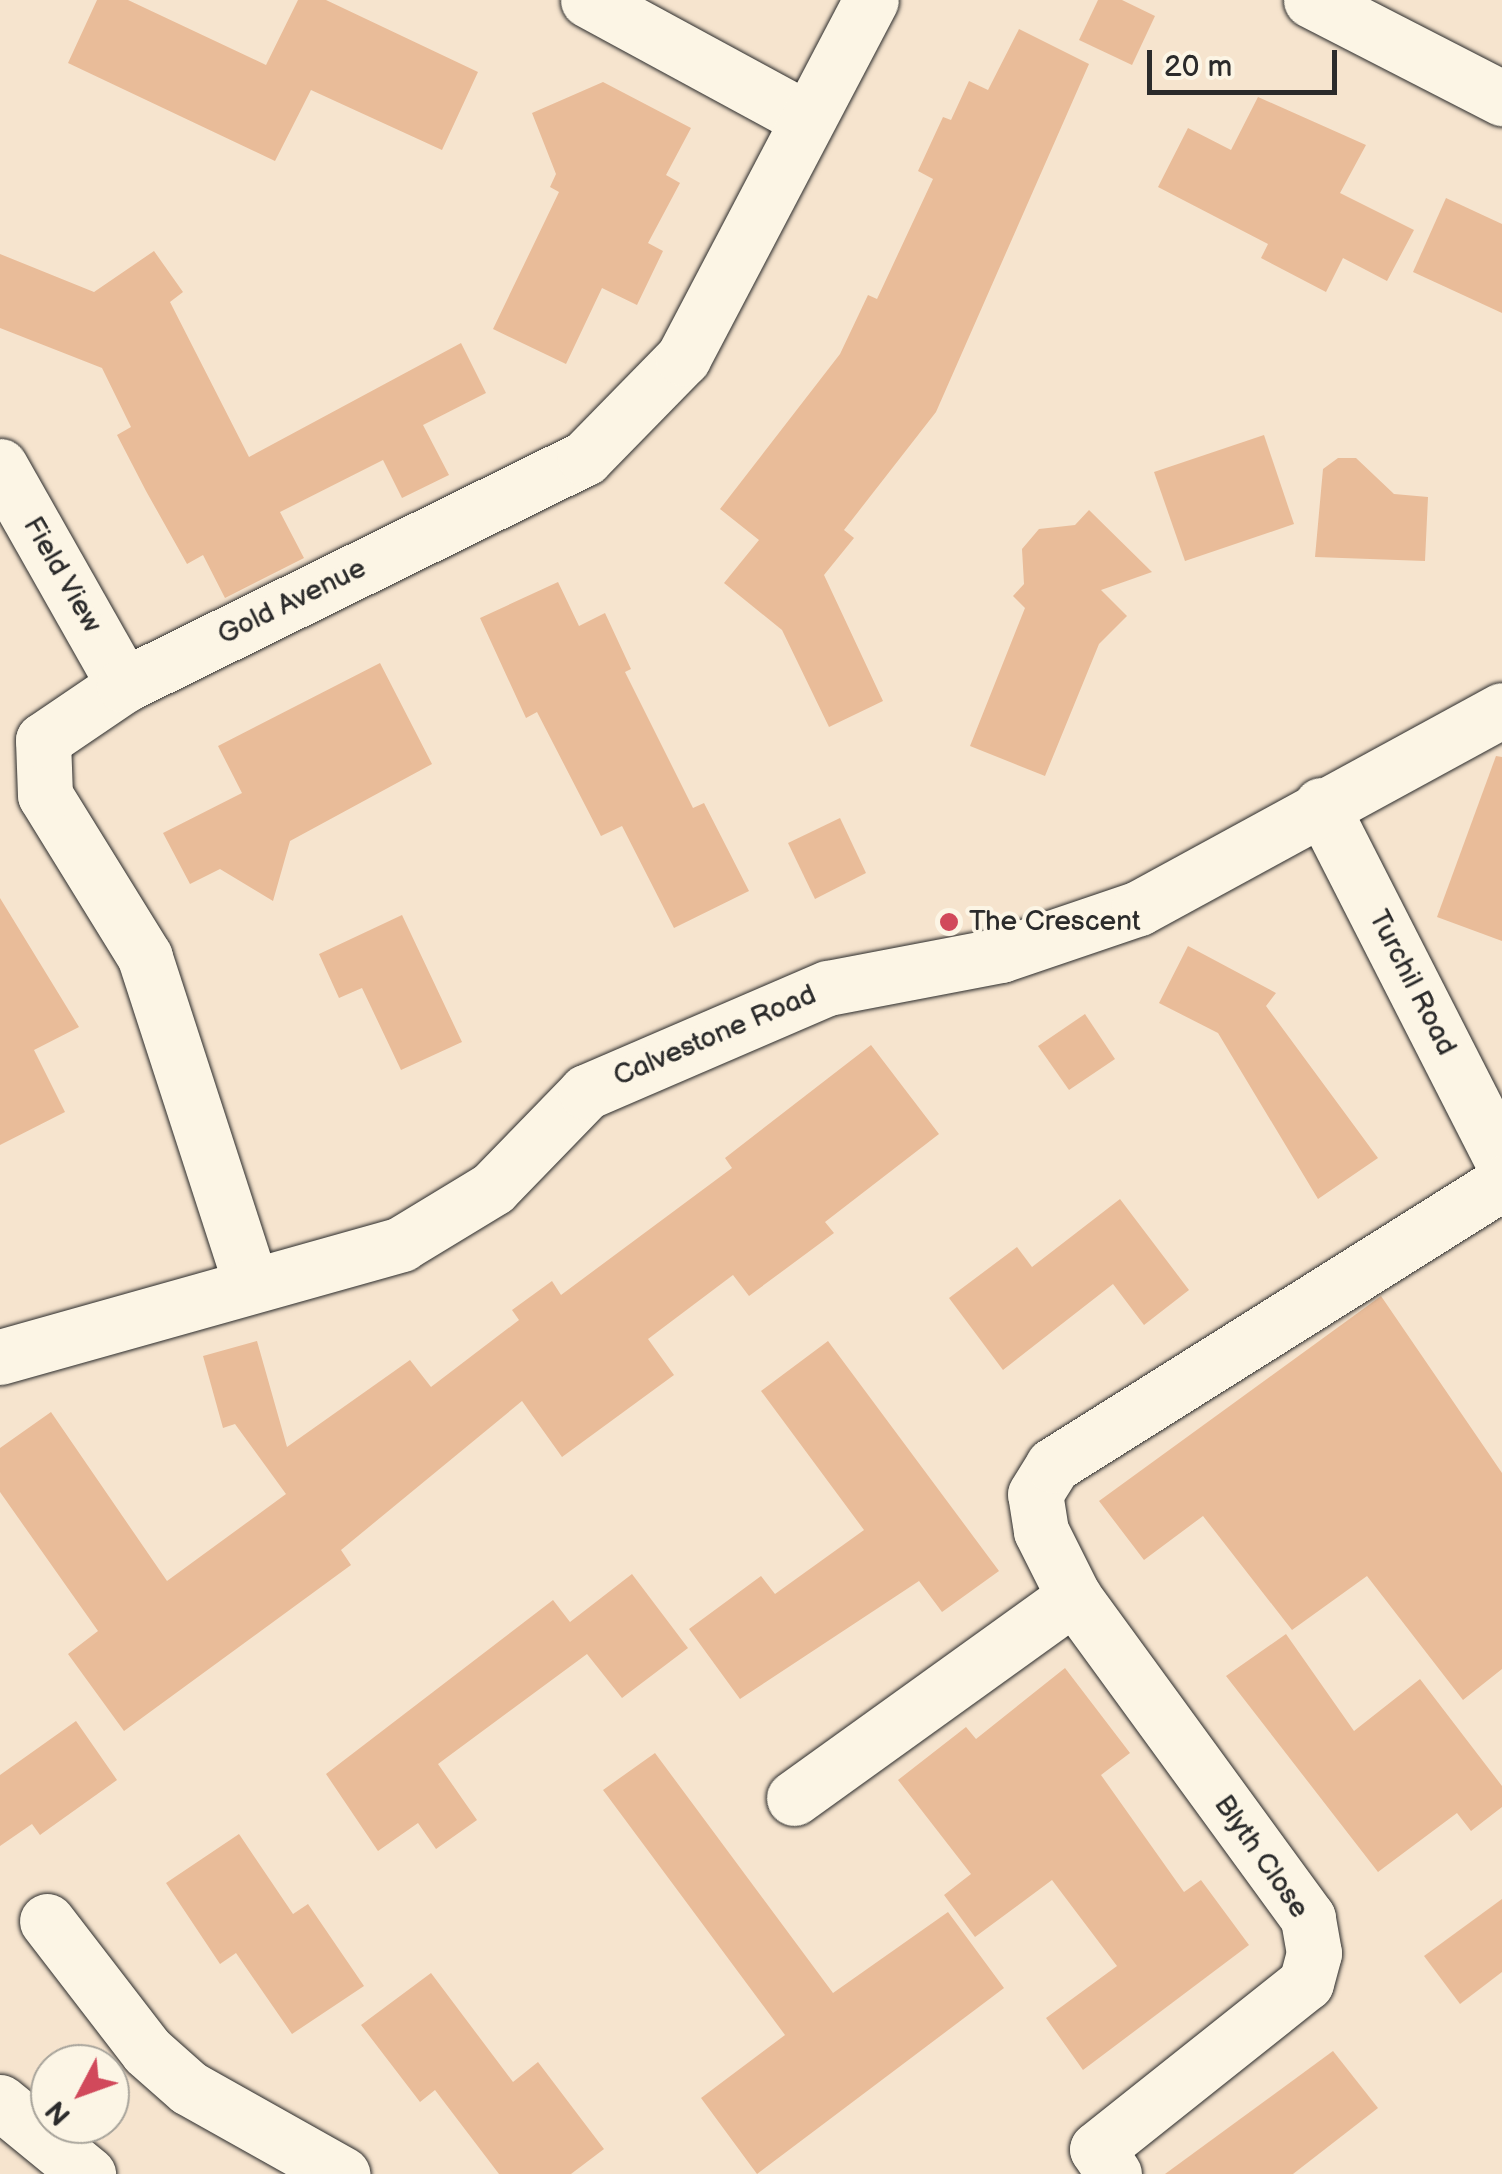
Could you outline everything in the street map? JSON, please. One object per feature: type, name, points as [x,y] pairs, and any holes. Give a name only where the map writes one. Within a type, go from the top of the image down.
[{"type":"street","points":[[588,0],[807,118]]},
{"type":"street","name":"Gold Avenue","points":[[250,1281],[144,957],[44,795],[43,740],[124,684],[586,458],[683,358],[871,0]]},
{"type":"street","points":[[1311,0],[1502,98]]},
{"type":"street","name":"Field View","points":[[0,466],[124,684]]},
{"type":"street","name":"Calvestone Road","points":[[0,1358],[250,1281],[401,1244],[493,1188],[586,1092],[733,1024],[828,988],[1000,955],[1139,908],[1321,805],[1502,710]]},
{"type":"street","name":"Turchil Road","points":[[1321,805],[1502,1160]]},
{"type":"street","name":"Blyth Close","points":[[1114,2174],[1096,2150],[1306,1983],[1314,1953],[1308,1918],[1074,1597],[1042,1531],[1035,1494],[1053,1465],[1502,1184]]},
{"type":"street","points":[[794,1798],[1074,1597]]},
{"type":"street","points":[[47,1921],[147,2051],[189,2088],[342,2174]]},
{"type":"street","points":[[0,2102],[88,2174]]},
{"type":"building","points":[[97,0],[128,0],[266,65],[298,0],[326,0],[478,72],[442,150],[311,90],[275,161],[68,63]]},
{"type":"building","points":[[1098,0],[1122,0],[1155,16],[1132,65],[1079,40]]},
{"type":"building","points":[[1019,29],[1089,64],[936,412],[844,530],[854,538],[824,575],[883,701],[829,727],[782,630],[724,583],[759,540],[720,509],[840,354],[868,295],[877,299],[933,179],[918,171],[943,117],[951,120],[969,81],[988,90]]},
{"type":"building","points":[[603,82],[691,128],[666,175],[680,183],[648,243],[663,251],[637,305],[602,288],[566,364],[493,329],[559,192],[550,187],[556,174],[532,113]]},
{"type":"building","points":[[1258,97],[1366,145],[1340,193],[1414,230],[1387,281],[1343,258],[1326,292],[1261,258],[1268,244],[1158,187],[1188,128],[1231,150]]},
{"type":"building","points":[[1446,198],[1502,224],[1502,313],[1413,272]]},
{"type":"building","points":[[154,251],[183,292],[170,302],[249,457],[461,343],[486,393],[423,425],[449,475],[402,498],[383,460],[280,512],[304,558],[225,598],[203,555],[187,564],[146,491],[117,435],[131,427],[102,368],[0,328],[0,254],[94,292]]},
{"type":"building","points":[[1264,435],[1294,524],[1185,561],[1154,472]]},
{"type":"building","points":[[1338,458],[1356,458],[1394,494],[1428,497],[1425,561],[1315,557],[1323,469]]},
{"type":"building","points":[[1089,510],[1152,572],[1101,590],[1127,616],[1099,644],[1045,776],[970,746],[1025,608],[1013,596],[1024,584],[1022,549],[1039,529],[1075,525]]},
{"type":"building","points":[[558,582],[579,626],[605,613],[631,669],[625,672],[693,808],[704,803],[749,891],[674,928],[622,826],[601,836],[537,712],[526,718],[480,618]]},
{"type":"building","points":[[380,663],[432,764],[290,841],[273,901],[220,869],[190,884],[163,833],[242,793],[218,746]]},
{"type":"building","points":[[1496,756],[1502,757],[1502,941],[1437,917]]},
{"type":"building","points":[[840,818],[866,873],[815,899],[788,843]]},
{"type":"building","points":[[0,898],[79,1027],[34,1050],[65,1112],[0,1145]]},
{"type":"building","points":[[402,915],[462,1042],[401,1070],[362,988],[339,998],[319,954]]},
{"type":"building","points":[[1188,946],[1276,993],[1266,1006],[1378,1158],[1318,1199],[1218,1033],[1159,1003]]},
{"type":"building","points":[[1085,1014],[1115,1059],[1069,1090],[1038,1046]]},
{"type":"building","points":[[871,1045],[939,1134],[825,1222],[834,1233],[749,1296],[733,1275],[648,1339],[674,1375],[562,1457],[522,1401],[341,1550],[351,1565],[124,1731],[68,1654],[98,1631],[0,1492],[0,1448],[51,1412],[167,1581],[286,1494],[235,1424],[223,1428],[203,1356],[257,1341],[287,1447],[410,1360],[431,1387],[519,1320],[512,1310],[552,1281],[561,1295],[732,1168],[725,1158]]},
{"type":"building","points":[[1120,1199],[1189,1290],[1144,1325],[1113,1284],[1003,1370],[949,1298],[1017,1247],[1032,1267]]},
{"type":"building","points":[[1381,1296],[1502,1473],[1502,1669],[1463,1700],[1367,1576],[1292,1630],[1203,1516],[1144,1560],[1099,1501]]},
{"type":"building","points":[[828,1341],[999,1571],[942,1612],[919,1581],[740,1699],[689,1629],[761,1576],[775,1594],[864,1530],[761,1391]]},
{"type":"building","points":[[632,1574],[688,1648],[622,1698],[587,1654],[438,1764],[477,1820],[436,1849],[418,1823],[378,1851],[326,1774],[553,1600],[570,1622]]},
{"type":"building","points":[[1286,1634],[1354,1731],[1420,1679],[1502,1786],[1502,1807],[1471,1831],[1457,1813],[1378,1872],[1226,1676]]},
{"type":"building","points":[[1065,1668],[1130,1753],[1101,1775],[1184,1892],[1201,1880],[1249,1945],[1083,2070],[1046,2018],[1117,1966],[1052,1880],[975,1937],[944,1895],[971,1874],[898,1780],[966,1727],[976,1739]]},
{"type":"building","points":[[76,1721],[117,1780],[40,1835],[32,1824],[0,1846],[0,1775]]},
{"type":"building","points":[[655,1753],[833,1993],[948,1912],[1004,1988],[757,2174],[701,2098],[785,2035],[603,1790]]},
{"type":"building","points":[[239,1834],[293,1914],[308,1904],[364,1986],[292,2034],[236,1953],[220,1964],[166,1883]]},
{"type":"building","points":[[1502,1899],[1502,1972],[1460,2004],[1424,1956]]},
{"type":"building","points":[[431,1973],[513,2082],[538,2062],[604,2149],[571,2174],[499,2174],[435,2090],[420,2102],[361,2025]]},
{"type":"building","points":[[1333,2051],[1378,2108],[1293,2174],[1165,2174]]},
{"type":"place","name":"The Crescent","points":[[949,922]]}]
